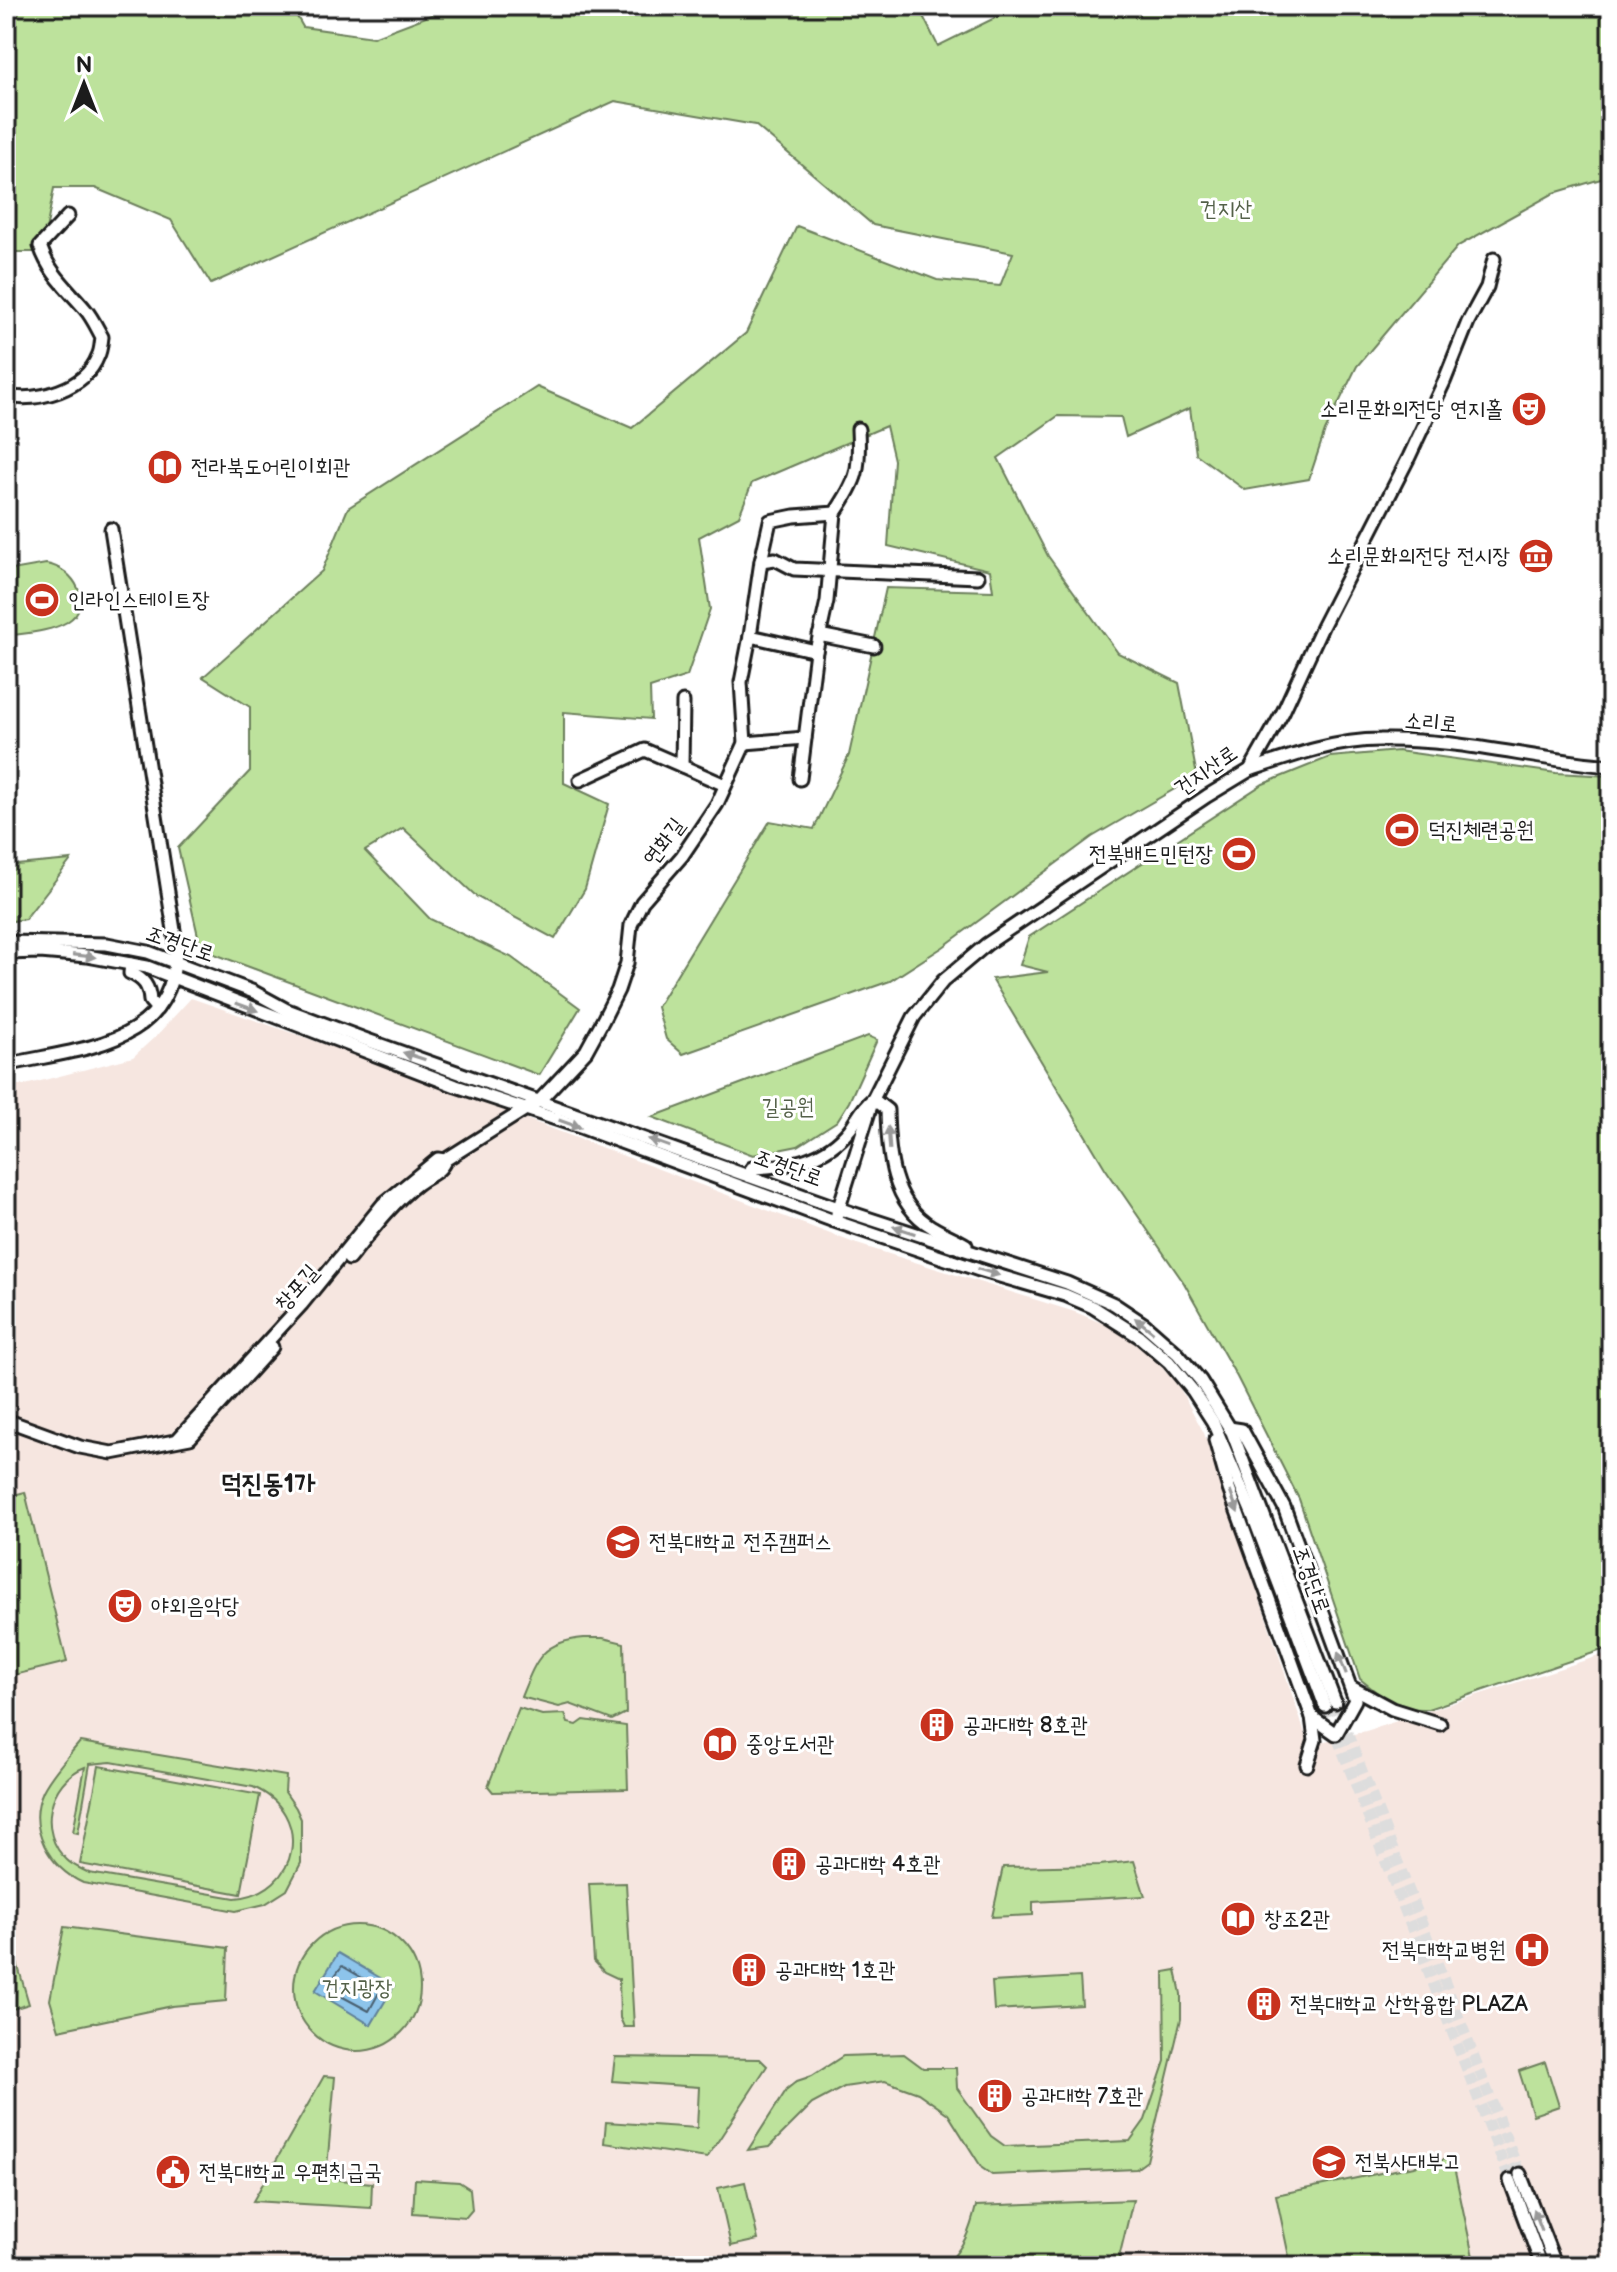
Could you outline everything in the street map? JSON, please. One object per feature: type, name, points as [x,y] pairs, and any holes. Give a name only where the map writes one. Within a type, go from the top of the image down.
[{"type":"street","points":[[6,396],[23,399],[41,397],[63,389],[87,373],[98,356],[102,337],[87,311],[45,263],[40,246],[68,216]]},
{"type":"street","name":"건지산로","points":[[834,1221],[873,1099],[914,1017],[928,997],[960,965],[1034,912],[1250,770],[1283,712],[1322,627],[1415,444],[1468,322],[1487,287],[1494,259]]},
{"type":"street","points":[[800,779],[816,651],[827,601],[835,513],[853,486],[859,463],[858,429]]},
{"type":"street","name":"연화길","points":[[529,1109],[586,1051],[618,990],[627,963],[631,925],[642,902],[682,856],[717,804],[745,743],[741,682],[770,521],[835,513]]},
{"type":"street","points":[[6,1065],[100,1045],[134,1031],[157,1009],[174,979],[176,943],[111,529]]},
{"type":"street","points":[[761,561],[775,559],[794,569],[978,577]]},
{"type":"street","points":[[819,635],[874,646]]},
{"type":"street","points":[[750,636],[816,651]]},
{"type":"street","points":[[682,766],[683,702]]},
{"type":"street","points":[[745,743],[805,738]]},
{"type":"street","name":"소리로","points":[[1250,770],[1339,744],[1378,739],[1428,741],[1611,766]]},
{"type":"street","points":[[580,780],[645,750],[725,785]]},
{"type":"street","name":"조경단로","points":[[6,942],[107,944],[148,952],[353,1035],[839,1208],[1094,1294],[1144,1324],[1177,1353],[1200,1380],[1223,1428],[1252,1513],[1330,1704]]},
{"type":"street","name":"조경단로","points":[[6,953],[40,952],[147,967],[456,1086],[529,1109],[834,1221],[979,1270],[1065,1295],[1093,1307],[1140,1337],[1169,1362],[1223,1428]]},
{"type":"street","points":[[131,964],[130,973],[141,978],[150,989],[150,1001],[157,1009]]},
{"type":"street","points":[[749,1176],[752,1168],[799,1164],[831,1147],[850,1130],[861,1109],[873,1099],[887,1110],[893,1175],[905,1199],[930,1226],[983,1255]]},
{"type":"street","name":"창포길","points":[[6,1420],[80,1447],[112,1453],[190,1438],[417,1184],[442,1168],[445,1160],[529,1109]]},
{"type":"street","points":[[1307,1765],[1315,1740],[1312,1717],[1229,1489],[1213,1434],[1223,1428],[1242,1430],[1284,1507],[1351,1687],[1355,1700],[1336,1734],[1312,1717]]},
{"type":"street","points":[[1351,1687],[1392,1709],[1440,1724]]},
{"type":"street","points":[[1542,2266],[1515,2177],[1556,2266]]},
{"type":"shaded area","name":"전북대학교 전주캠퍼스","points":[[191,998],[370,1060],[857,1244],[1075,1312],[1116,1329],[1145,1348],[1179,1387],[1204,1433],[1309,1745],[1366,1731],[1611,1652],[1611,2266],[6,2266],[6,1085],[25,1085],[133,1057]]},
{"type":"green space","name":"건지산","points":[[6,6],[291,6],[303,27],[373,37],[447,9],[447,6],[918,6],[938,46],[1009,11],[1010,6],[1541,6],[1611,18],[1611,176],[1554,193],[1458,246],[1357,366],[1325,431],[1309,479],[1245,490],[1196,454],[1190,408],[1126,437],[1121,417],[1058,416],[998,458],[1048,556],[1118,653],[1179,683],[1197,776],[1092,837],[943,947],[890,981],[683,1054],[666,1039],[657,1007],[770,821],[814,829],[849,755],[886,588],[993,591],[990,570],[888,546],[894,460],[886,426],[752,483],[739,516],[699,537],[710,609],[687,676],[650,688],[651,719],[564,712],[564,783],[609,804],[585,889],[555,939],[477,897],[403,828],[365,851],[430,919],[511,957],[580,1008],[539,1075],[201,949],[178,848],[250,771],[250,707],[203,677],[322,571],[348,508],[537,387],[632,428],[746,333],[797,226],[937,280],[1000,286],[1013,253],[873,225],[755,125],[615,101],[211,284],[171,220],[95,188],[54,188],[42,252],[6,252]]},
{"type":"green space","name":"인라인스테이트장","points":[[46,564],[65,572],[78,588],[80,606],[75,615],[53,628],[6,636],[6,571]]},
{"type":"green space","points":[[1398,751],[1556,773],[1611,776],[1611,1647],[1428,1709],[1398,1705],[1360,1679],[1299,1499],[1237,1377],[1184,1283],[1105,1168],[992,979],[1048,972],[1020,965],[1029,937],[1263,784],[1330,757]]},
{"type":"green space","points":[[71,860],[25,919],[6,922],[6,866]]},
{"type":"green space","name":"길공원","points":[[868,1036],[877,1040],[837,1121],[798,1146],[753,1155],[652,1117]]},
{"type":"green space","points":[[25,1492],[67,1662],[6,1677],[6,1497]]},
{"type":"green space","points":[[584,1638],[624,1643],[626,1713],[612,1720],[570,1704],[559,1707],[521,1697],[542,1655],[558,1644]]},
{"type":"green space","points":[[519,1708],[542,1715],[565,1714],[568,1723],[577,1725],[584,1720],[626,1726],[628,1789],[493,1792],[488,1786]]},
{"type":"green space","points":[[80,1742],[286,1776],[285,1792],[301,1819],[301,1863],[287,1890],[265,1904],[236,1911],[83,1883],[71,1876],[51,1857],[39,1832],[37,1819],[43,1791]],"holes":[[[111,1762],[253,1787],[272,1799],[285,1815],[291,1832],[291,1850],[285,1868],[274,1882],[257,1893],[235,1898],[89,1873],[67,1860],[52,1836],[50,1822],[55,1795],[72,1774],[85,1767],[73,1832],[78,1833],[90,1764]]]},
{"type":"green space","points":[[99,1766],[260,1795],[241,1894],[80,1864]]},
{"type":"green space","points":[[1134,1861],[1145,1896],[1033,1902],[1033,1915],[992,1917],[1003,1867],[1100,1865]]},
{"type":"green space","points":[[626,1883],[634,2027],[624,2027],[620,2018],[619,1979],[604,1972],[594,1961],[589,1884]]},
{"type":"green space","points":[[6,1925],[29,2004],[6,2011]]},
{"type":"green space","name":"건지광장","points":[[357,1925],[381,1930],[402,1943],[415,1964],[420,1988],[415,2012],[402,2033],[381,2046],[357,2051],[333,2046],[312,2033],[299,2012],[294,1988],[299,1964],[312,1943],[333,1930]]},
{"type":"green space","points":[[64,1927],[228,1948],[226,2001],[172,2006],[59,2030],[50,2000]]},
{"type":"green space","points":[[1176,1970],[1181,1994],[1181,2019],[1147,2161],[1136,2169],[992,2175],[982,2168],[948,2114],[918,2093],[885,2081],[844,2087],[812,2104],[769,2147],[748,2150],[787,2089],[797,2081],[812,2076],[843,2056],[904,2054],[923,2068],[956,2068],[957,2088],[991,2136],[1005,2146],[1130,2141],[1145,2120],[1165,2061],[1164,1972]]},
{"type":"green space","points":[[1080,1977],[1082,2005],[994,2010],[992,1982]]},
{"type":"green space","points":[[615,2057],[760,2059],[767,2066],[707,2158],[604,2143],[606,2122],[697,2128],[699,2087],[612,2081]]},
{"type":"green space","points":[[1545,2062],[1559,2106],[1533,2115],[1519,2071]]},
{"type":"green space","points":[[324,2076],[335,2077],[327,2168],[340,2180],[372,2183],[371,2208],[253,2201]]},
{"type":"green space","points":[[1452,2158],[1475,2266],[1291,2266],[1276,2195]]},
{"type":"green space","points":[[415,2179],[459,2182],[470,2189],[472,2210],[466,2217],[413,2213]]},
{"type":"green space","points":[[745,2182],[758,2240],[731,2246],[718,2188]]},
{"type":"green space","points":[[1133,2200],[1117,2266],[1085,2266],[1059,2258],[1056,2266],[945,2266],[965,2238],[976,2206]]},
{"type":"water","points":[[338,1953],[394,1986],[371,2025],[315,1991]]},
{"type":"tunnel","points":[[1335,1702],[1520,2174]]},
{"type":"tunnel","points":[[1325,1706],[1510,2180]]},
{"type":"place","name":"소리문화의전당 연지홀","points":[[1529,409]]},
{"type":"place","name":"전라북도어린이회관","points":[[165,467]]},
{"type":"place","name":"소리문화의전당 전시장","points":[[1536,556]]},
{"type":"place","name":"인라인스테이트장","points":[[42,600]]},
{"type":"place","name":"덕진체련공원","points":[[1402,830]]},
{"type":"place","name":"전북배드민턴장","points":[[1239,854]]},
{"type":"place","name":"전북대학교 전주캠퍼스","points":[[623,1542]]},
{"type":"place","name":"야외음악당","points":[[125,1606]]},
{"type":"place","name":"공과대학 8호관","points":[[937,1725]]},
{"type":"place","name":"중앙도서관","points":[[720,1744]]},
{"type":"place","name":"공과대학 4호관","points":[[789,1864]]},
{"type":"place","name":"창조2관","points":[[1238,1919]]},
{"type":"place","name":"전북대학교병원","points":[[1532,1950]]},
{"type":"place","name":"공과대학 1호관","points":[[749,1970]]},
{"type":"place","name":"전북대학교 산학융합 PLAZA","points":[[1264,2004]]},
{"type":"place","name":"공과대학 7호관","points":[[995,2096]]},
{"type":"place","name":"전북사대부고","points":[[1329,2162]]},
{"type":"place","name":"전북대학교 우편취급국","points":[[173,2172]]},
{"type":"district","name":"덕진동1가","points":[[268,1484]]}]
